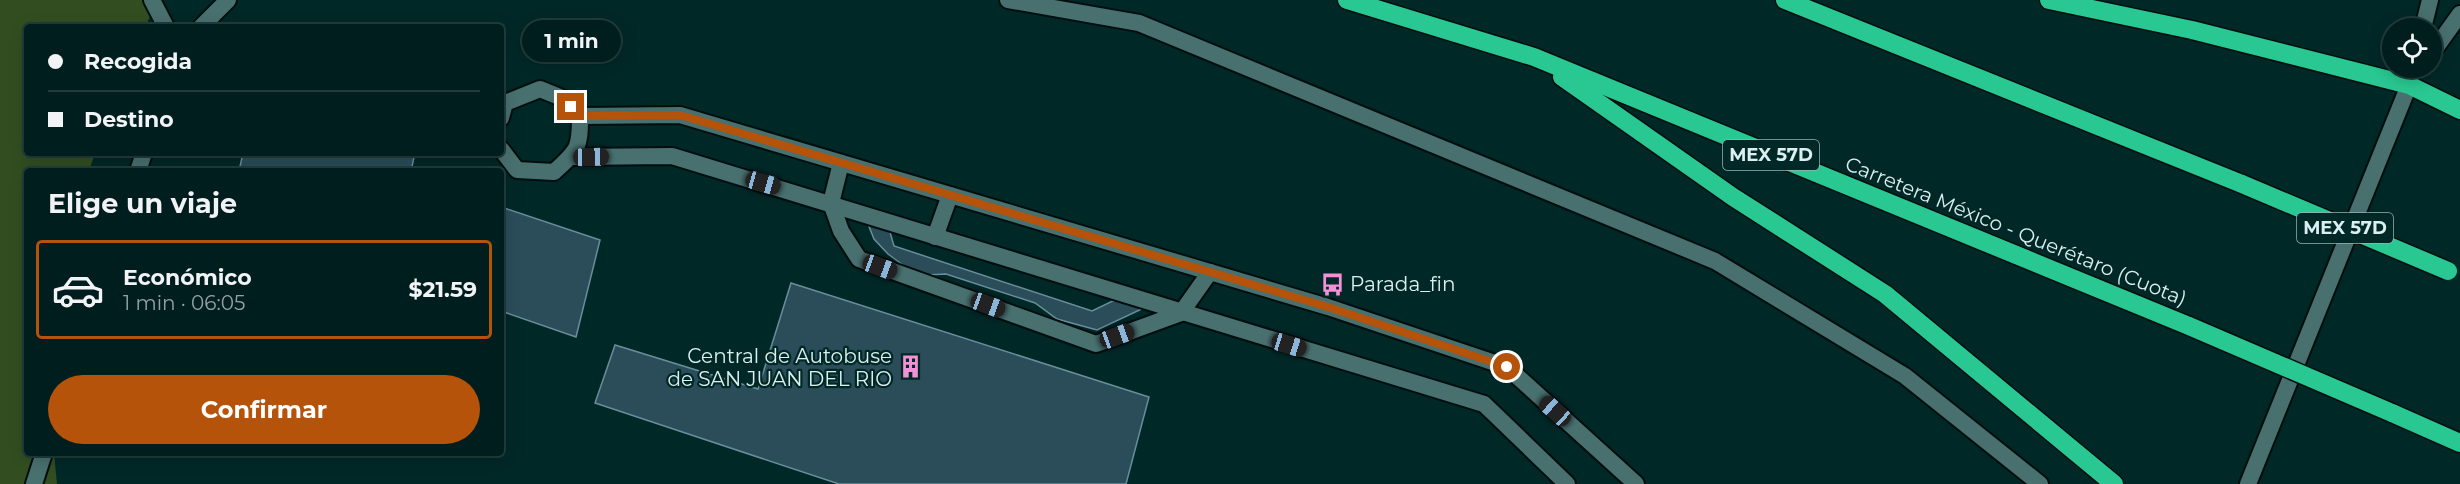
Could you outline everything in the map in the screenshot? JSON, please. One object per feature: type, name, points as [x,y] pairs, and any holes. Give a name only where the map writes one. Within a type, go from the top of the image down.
[{"type":"highway","name":"Carretera México - Querétaro (Cuota)","points":[[1347,0],[1534,57],[2189,326],[2460,443]]},
{"type":"highway","name":"MEX 57D","points":[[1785,0],[2242,184],[2454,274]]},
{"type":"highway","points":[[2049,0],[2382,70]]},
{"type":"highway","points":[[1534,57],[1733,197],[1884,294],[2114,484]]},
{"type":"highway","points":[[2414,78],[2460,110]]},
{"type":"street","points":[[152,0],[164,24]]},
{"type":"street","points":[[204,24],[228,0]]},
{"type":"street","points":[[1008,0],[1139,23],[1715,261],[1905,376],[2040,484]]},
{"type":"street","points":[[2426,18],[2430,0]]},
{"type":"street","points":[[2442,39],[2460,14]]},
{"type":"street","points":[[2248,484],[2410,78]]},
{"type":"street","points":[[504,107],[505,103],[540,89],[562,98],[580,116],[580,144],[571,157],[554,172],[517,170],[504,153]]},
{"type":"street","points":[[580,116],[680,115],[1328,307],[1507,367],[1636,484]]},
{"type":"street","points":[[571,157],[672,156],[1484,404],[1567,484]]},
{"type":"street","points":[[841,163],[831,203],[841,231],[859,259],[1096,344],[1181,313],[1210,272]]},
{"type":"street","points":[[935,237],[950,195]]},
{"type":"street","points":[[34,484],[43,456]]},
{"type":"green space","points":[[0,0],[158,0],[146,24],[24,24],[24,156],[94,156],[90,168],[24,168],[24,456],[54,456],[57,484],[0,484]]},
{"type":"building","points":[[242,156],[414,156],[412,168],[240,168]]},
{"type":"building","points":[[504,208],[600,240],[576,337],[504,312]]},
{"type":"building","points":[[864,214],[887,222],[894,246],[1092,311],[1123,296],[1146,307],[1097,330],[1057,319],[1035,303],[946,274],[926,275],[907,268],[888,254],[874,239]]},
{"type":"building","name":"Central de Autobuse de SAN JUAN DEL RIO","points":[[791,283],[1149,397],[1126,484],[839,484],[595,403],[615,345],[758,389]]},
{"type":"place","name":"Parada_fin","points":[[1332,284]]},
{"type":"place","name":"Central de Autobuse de SAN JUAN DEL RIO","points":[[910,367]]},
{"type":"route","points":[[571,107],[580,116],[680,115],[1328,307],[1507,367]]}]
